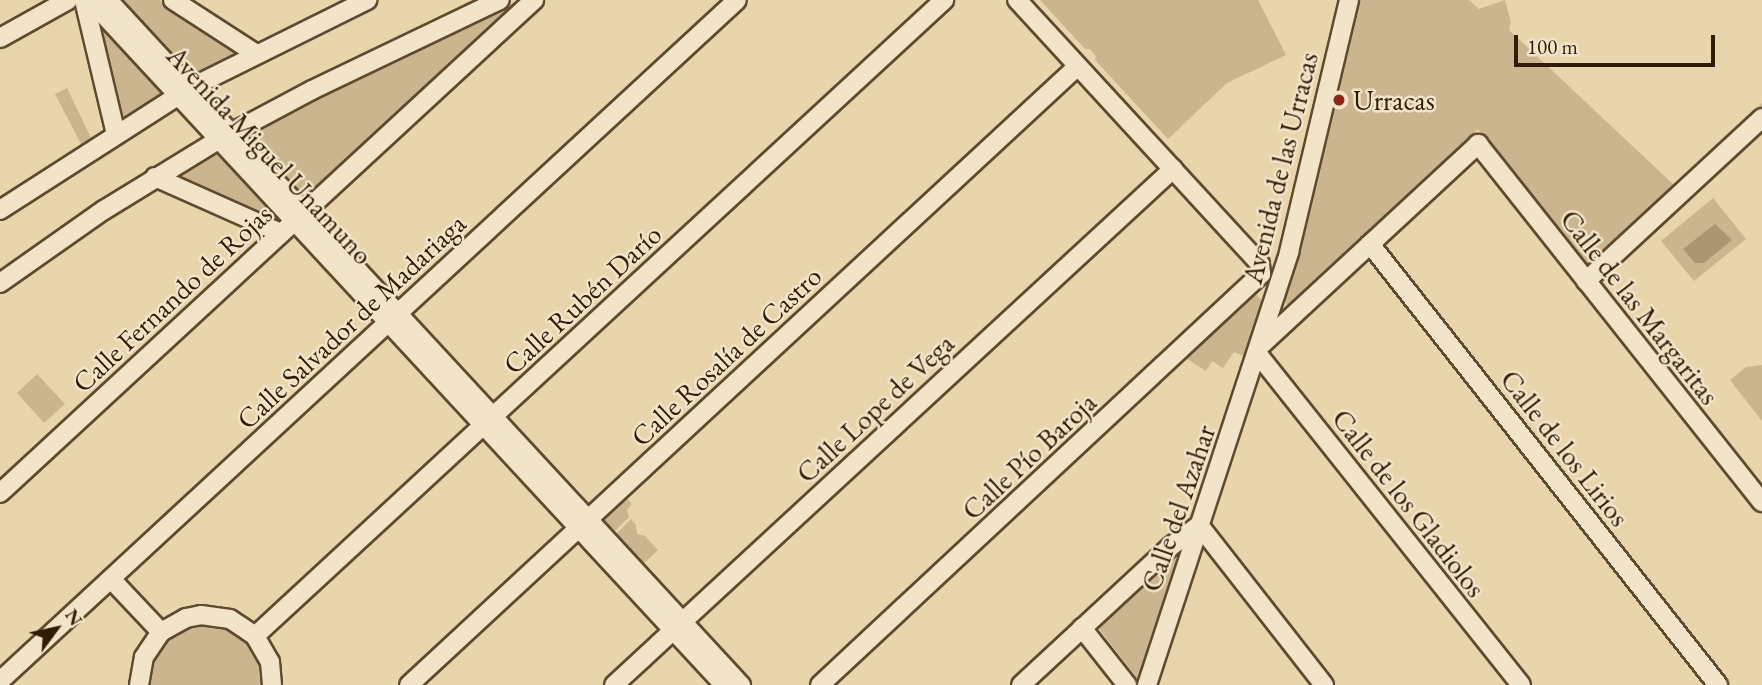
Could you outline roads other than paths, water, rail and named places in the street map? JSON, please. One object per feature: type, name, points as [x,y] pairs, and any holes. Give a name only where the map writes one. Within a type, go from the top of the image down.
[{"type":"street","points":[[0,38],[68,0]]},
{"type":"street","points":[[83,0],[116,134]]},
{"type":"street","name":"Avenida Miguel Unamuno","points":[[90,0],[225,136],[293,222],[393,318],[678,626],[741,685]]},
{"type":"street","name":"Avenida Miguel Unamuno","points":[[108,0],[184,92]]},
{"type":"street","name":"Avenida Miguel Unamuno","points":[[173,0],[255,53]]},
{"type":"street","points":[[0,210],[184,92],[255,53],[366,0]]},
{"type":"street","points":[[0,283],[155,177],[225,136],[312,90],[500,0]]},
{"type":"street","name":"Calle Fernando de Rojas","points":[[0,493],[534,0]]},
{"type":"street","name":"Calle Salvador de Madariaga","points":[[0,681],[737,0]]},
{"type":"street","name":"Calle Rubén Darío","points":[[255,636],[944,0]]},
{"type":"street","points":[[1017,0],[1260,264],[1261,274],[1256,282],[1276,295]]},
{"type":"street","name":"Avenida de las Urracas","points":[[1258,350],[1276,295],[1311,165],[1349,0]]},
{"type":"street","name":"Calle Rosalía de Castro","points":[[409,685],[1078,66]]},
{"type":"street","points":[[1586,281],[1761,121]]},
{"type":"street","name":"Calle de las Margaritas","points":[[1370,244],[1478,144],[1762,502]]},
{"type":"street","name":"Calle Lope de Vega","points":[[614,685],[1172,169]]},
{"type":"street","points":[[155,177],[293,222]]},
{"type":"street","points":[[1258,350],[1370,244]]},
{"type":"street","name":"Calle de los Lirios","points":[[1370,244],[1718,685]]},
{"type":"street","name":"Calle Pío Baroja","points":[[820,685],[1256,282]]},
{"type":"street","name":"Calle del Azahar","points":[[1147,685],[1258,350]]},
{"type":"street","name":"Calle de los Gladiolos","points":[[1258,350],[1521,685]]},
{"type":"street","points":[[1021,685],[1180,538],[1199,525],[1324,685]]},
{"type":"street","points":[[111,579],[161,632]]},
{"type":"street","points":[[139,685],[144,657],[161,632],[173,623],[201,615],[230,620],[255,636],[270,662],[272,685]]},
{"type":"street","name":"Avenida Miguel Unamuno","points":[[678,626],[724,685]]},
{"type":"street","points":[[1082,628],[1127,685]]},
{"type":"place","name":"Urracas","points":[[1339,100]]}]
